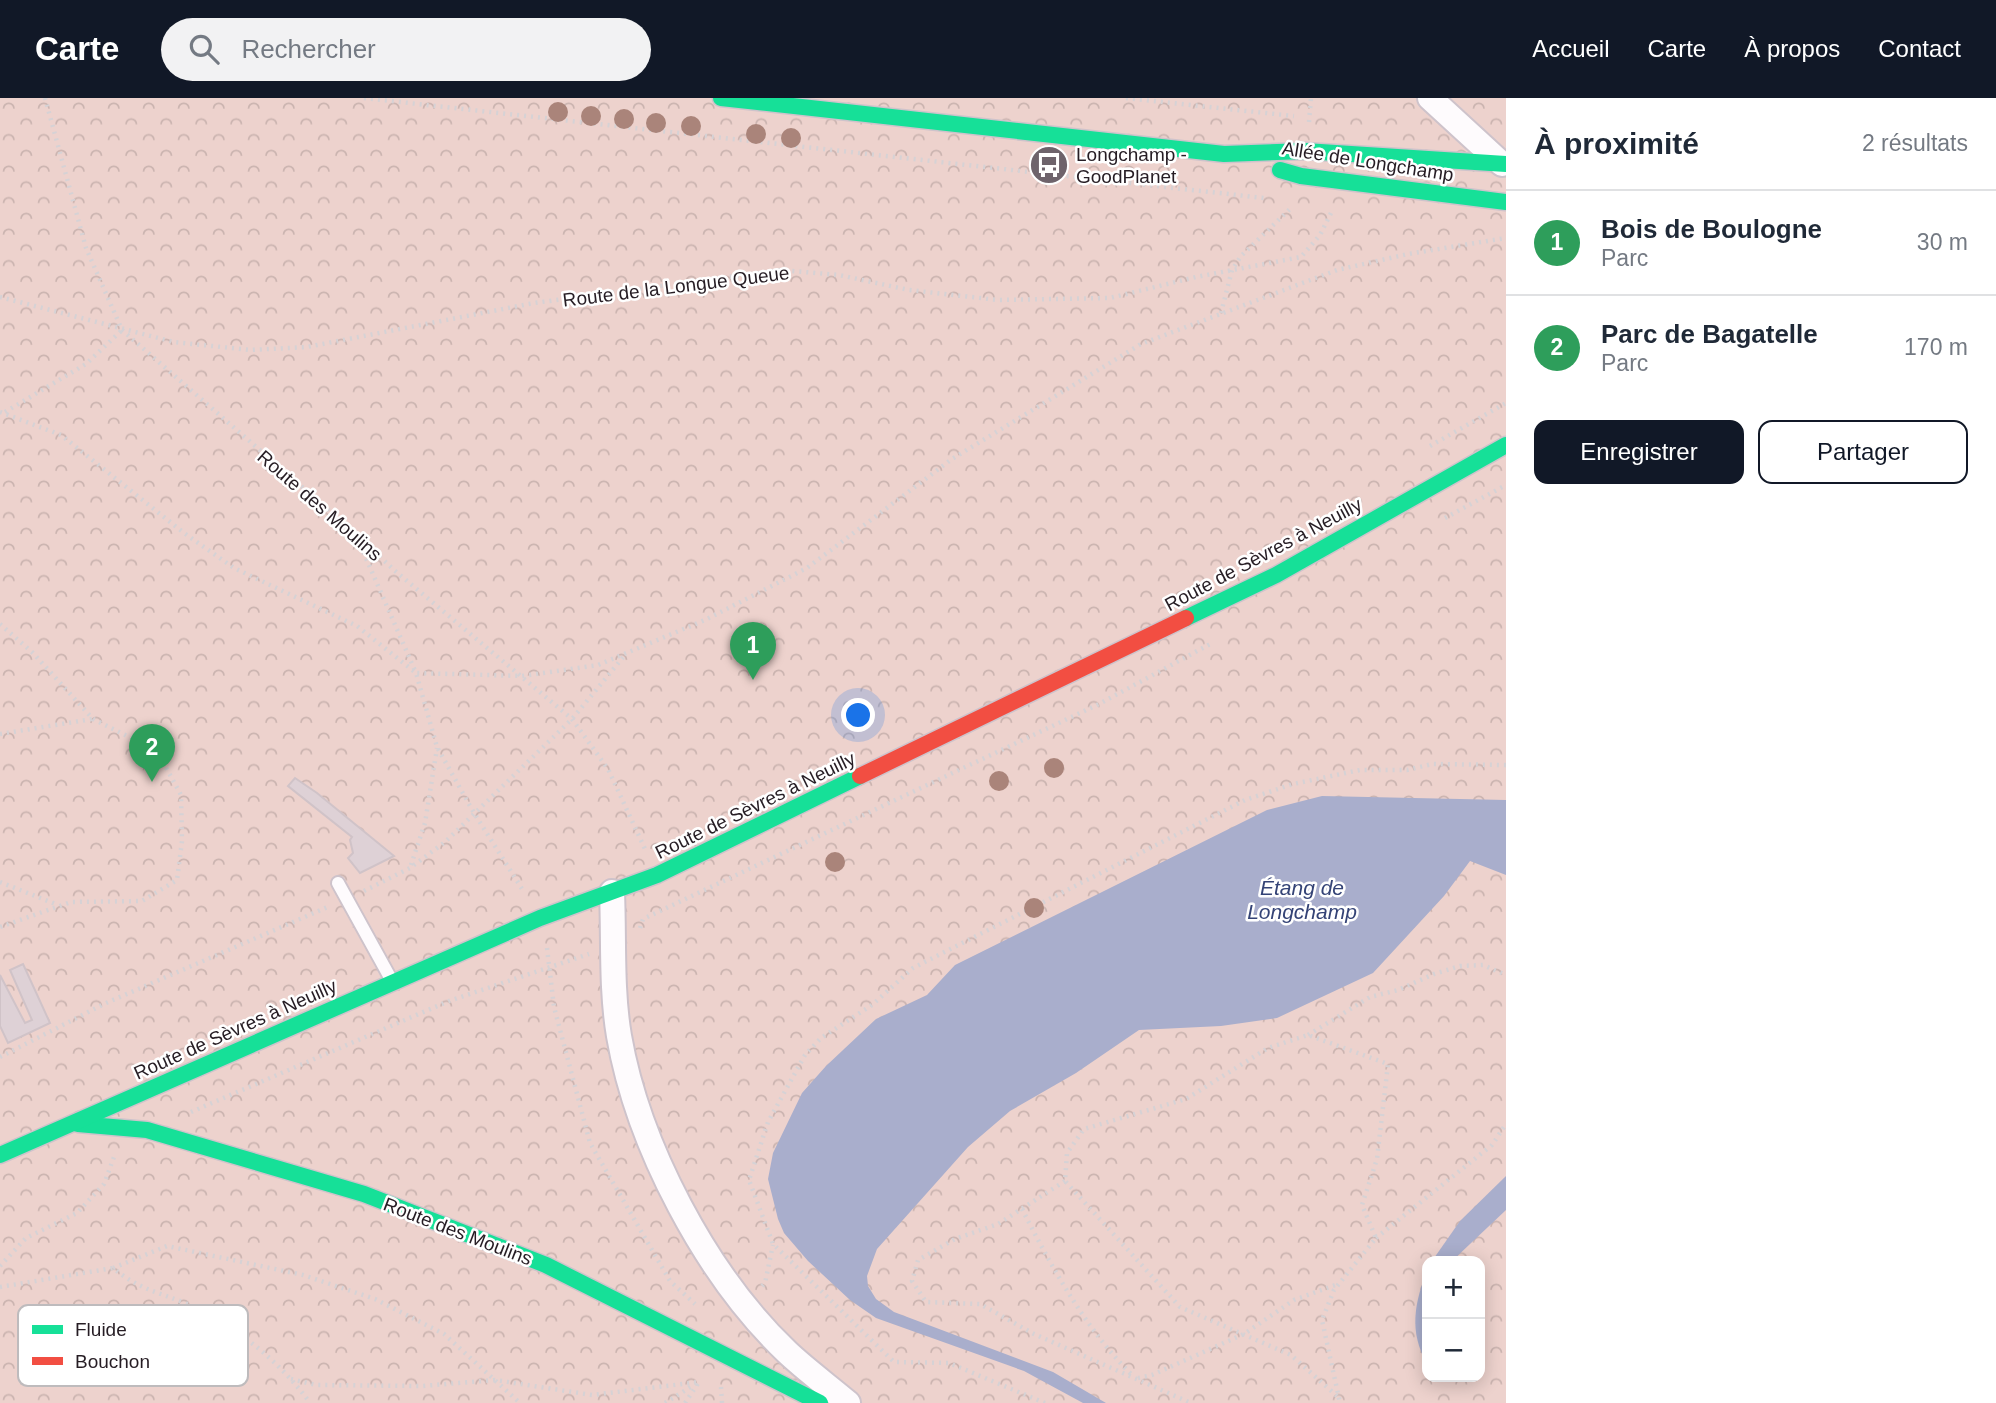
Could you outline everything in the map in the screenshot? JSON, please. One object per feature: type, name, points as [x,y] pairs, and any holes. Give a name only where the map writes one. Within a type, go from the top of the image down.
[{"type":"street","name":"Allée de Longchamp","points":[[721,98],[1224,154],[1305,151],[1504,164]]},
{"type":"street","points":[[1430,98],[1504,164]]},
{"type":"street","name":"Allée de Longchamp","points":[[1224,154],[1301,176],[1506,202]]},
{"type":"street","name":"Route de Sèvres à Neuilly","points":[[0,1155],[540,918],[657,875],[1276,575],[1506,445]]},
{"type":"street","points":[[612,892],[619,1035],[635,1098],[667,1176],[699,1243],[743,1302],[786,1351],[848,1403]]},
{"type":"street","name":"Route des Moulins","points":[[74,1124],[146,1130],[364,1194],[546,1265],[820,1403]]},
{"type":"lane","points":[[338,883],[393,982]]},
{"type":"path","name":"Route des Moulins","points":[[45,98],[86,248],[122,330],[394,570],[572,719],[608,769],[657,875]]},
{"type":"path","points":[[364,98],[1272,199]]},
{"type":"path","name":"Allée de Longchamp","points":[[1126,98],[1296,117],[1308,132],[1311,98]]},
{"type":"path","points":[[1221,313],[1233,270],[1258,239],[1297,202],[1284,200]]},
{"type":"path","name":"Route de la Longue Queue","points":[[0,297],[174,342],[250,350],[307,347],[534,303],[782,270],[839,275],[909,289],[998,300],[1110,298],[1301,257],[1320,235],[1331,213]]},
{"type":"path","points":[[2,412],[61,435],[184,533],[234,568],[357,626],[416,673],[522,676],[598,665],[705,620],[807,568],[952,459],[1141,344],[1337,270],[1408,254],[1506,238]]},
{"type":"path","points":[[2,412],[86,364],[122,330]]},
{"type":"path","points":[[1430,446],[1506,403]]},
{"type":"path","points":[[355,533],[416,673],[438,747],[474,813],[540,918],[551,964],[554,1007],[590,1143],[670,1281],[698,1307]]},
{"type":"path","points":[[0,624],[33,653],[93,719],[157,751],[181,795],[182,841],[177,880],[142,901],[71,902],[0,927]]},
{"type":"path","points":[[0,734],[93,719]]},
{"type":"path","points":[[410,868],[425,823],[438,747]]},
{"type":"path","points":[[1045,1403],[949,1363],[894,1362],[774,1244],[749,1180],[768,1122],[805,1055],[821,1038],[872,1005],[913,968],[1245,800],[1293,784],[1360,770],[1407,770],[1432,764],[1506,765]]},
{"type":"path","points":[[0,882],[59,905]]},
{"type":"path","points":[[1337,1396],[1291,1355],[1180,1307],[1065,1181],[1066,1153],[1084,1129],[1186,1099],[1268,1048],[1308,1035],[1370,997],[1398,990],[1460,966],[1483,965],[1506,975]]},
{"type":"path","points":[[1308,1035],[1388,1064],[1377,1159],[1362,1205],[1376,1238]]},
{"type":"path","points":[[1340,1403],[1322,1320],[1339,1284],[1376,1238],[1492,1145],[1506,1124]]},
{"type":"path","points":[[0,1266],[26,1238],[78,1213],[104,1184],[115,1155]]},
{"type":"path","points":[[1065,1181],[998,1224],[956,1240],[918,1260],[912,1281],[926,1302],[980,1304],[1034,1334],[1191,1403]]},
{"type":"path","points":[[1022,1209],[1048,1259],[1104,1342],[1136,1379]]},
{"type":"path","points":[[0,1287],[113,1268],[167,1245],[303,1275],[375,1299],[444,1334],[520,1403]]},
{"type":"path","points":[[113,1268],[132,1284],[187,1305]]},
{"type":"path","points":[[1136,1379],[1152,1375],[1244,1334],[1294,1300],[1339,1284]]},
{"type":"path","points":[[248,1345],[291,1379],[310,1403]]},
{"type":"path","points":[[291,1379],[316,1385],[422,1386],[495,1380],[592,1395],[699,1382],[665,1403]]},
{"type":"green space","points":[[0,98],[1506,98],[1506,1403],[0,1403]]},
{"type":"water","name":"Étang de Longchamp","points":[[1322,796],[1506,800],[1506,875],[1470,861],[1444,896],[1373,973],[1277,1018],[1221,1026],[1139,1030],[1076,1073],[1010,1111],[968,1147],[877,1249],[867,1276],[868,1286],[876,1299],[894,1312],[1053,1372],[1106,1403],[1083,1403],[1024,1371],[876,1318],[850,1300],[808,1261],[784,1233],[778,1219],[768,1179],[773,1153],[802,1093],[826,1066],[876,1019],[927,995],[955,965],[1267,810]]},
{"type":"water","points":[[1506,1176],[1506,1210],[1457,1256],[1436,1256],[1460,1221]]},
{"type":"water","points":[[1422,1286],[1422,1354],[1415,1318]]},
{"type":"building","points":[[295,778],[394,856],[360,873],[348,858],[353,853],[350,840],[352,837],[288,786]]},
{"type":"building","points":[[23,964],[50,1023],[8,1043],[0,1026],[0,975],[25,1023],[32,1020],[10,970]]},
{"type":"traffic: fast","points":[[721,98],[1224,154],[1305,151],[1506,164]]},
{"type":"traffic: fast","points":[[1280,170],[1301,176],[1506,202]]},
{"type":"traffic: fast","points":[[1186,618],[1276,575],[1506,445]]},
{"type":"traffic: fast","points":[[0,1155],[540,918],[657,875],[860,776]]},
{"type":"traffic: fast","points":[[78,1124],[147,1130],[364,1194],[546,1265],[820,1403]]},
{"type":"traffic: jam","points":[[860,776],[1186,618]]},
{"type":"place","name":"Longchamp - GoodPlanet","points":[[1049,165]]},
{"type":"place","name":"Bois de Boulogne","points":[[753,680]]},
{"type":"place","name":"Parc de Bagatelle","points":[[152,782]]}]
